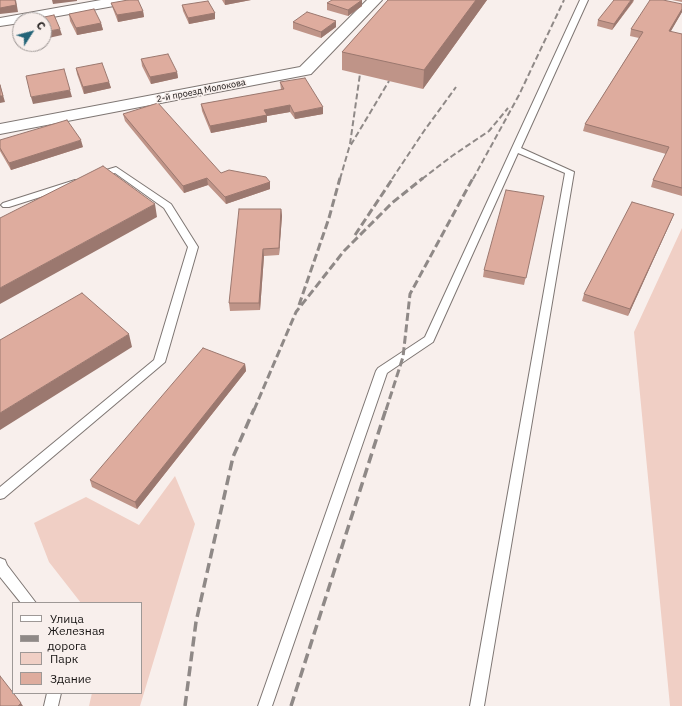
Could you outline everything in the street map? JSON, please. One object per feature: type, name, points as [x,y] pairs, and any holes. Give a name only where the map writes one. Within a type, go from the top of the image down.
[{"type":"street","points":[[0,22],[124,0]]},
{"type":"street","name":"2-й проезд Молокова","points":[[0,129],[305,71],[375,0]]},
{"type":"lane","points":[[264,706],[382,371],[429,339],[584,0]]},
{"type":"lane","points":[[478,706],[570,172],[517,149]]},
{"type":"lane","points":[[0,494],[160,362],[193,247],[168,206],[116,170],[6,205]]},
{"type":"lane","points":[[1,568],[28,602]]},
{"type":"lane","points":[[51,706],[54,694]]},
{"type":"green space","points":[[682,228],[682,706],[670,706],[634,332]]},
{"type":"green space","points":[[175,476],[195,524],[140,706],[89,706],[92,694],[142,694],[142,602],[80,602],[49,562],[34,523],[86,497],[139,525]]},
{"type":"building","points":[[0,0],[15,0],[16,5],[0,8]]},
{"type":"building","points":[[138,0],[143,11],[117,15],[111,3]]},
{"type":"building","points":[[332,0],[362,0],[348,10],[327,3]]},
{"type":"building","points":[[388,0],[476,0],[424,70],[342,52]]},
{"type":"building","points":[[614,0],[631,0],[614,24],[598,20]]},
{"type":"building","points":[[650,0],[663,0],[682,4],[682,9],[669,31],[682,34],[682,188],[653,180],[669,147],[585,124],[643,32],[631,29]]},
{"type":"building","points":[[208,1],[215,13],[188,18],[182,5]]},
{"type":"building","points":[[94,9],[101,23],[76,28],[69,14]]},
{"type":"building","points":[[307,12],[336,21],[321,32],[293,22]]},
{"type":"building","points":[[52,15],[54,15],[60,29],[52,30]]},
{"type":"building","points":[[168,54],[177,72],[150,77],[141,59]]},
{"type":"building","points":[[102,63],[109,82],[83,87],[76,68]]},
{"type":"building","points":[[64,69],[70,90],[31,97],[26,76]]},
{"type":"building","points":[[305,78],[323,107],[294,113],[290,105],[264,110],[267,115],[210,126],[201,104],[284,89],[280,82]]},
{"type":"building","points":[[0,85],[3,96],[0,96]]},
{"type":"building","points":[[158,103],[221,173],[229,170],[266,177],[270,182],[225,197],[207,178],[183,186],[123,114]]},
{"type":"building","points":[[67,120],[81,140],[9,163],[0,148],[0,140]]},
{"type":"building","points":[[103,166],[155,204],[0,288],[0,218]]},
{"type":"building","points":[[506,190],[544,196],[526,278],[484,270]]},
{"type":"building","points":[[632,202],[674,214],[630,309],[584,294]]},
{"type":"building","points":[[239,209],[281,209],[279,248],[263,249],[259,303],[229,303]]},
{"type":"building","points":[[82,293],[129,334],[0,413],[0,340]]},
{"type":"building","points":[[203,348],[245,364],[135,502],[90,480]]},
{"type":"building","points":[[0,676],[12,691],[12,694],[14,694],[21,703],[18,706],[0,706]]},
{"type":"railway","points":[[473,179],[519,95],[564,0]]},
{"type":"railway","points":[[350,144],[360,74]]},
{"type":"railway","points":[[340,179],[349,148],[389,81]]},
{"type":"railway","points":[[392,179],[456,87]]},
{"type":"railway","points":[[422,179],[452,156],[489,131],[508,108]]},
{"type":"railway","points":[[299,305],[329,218],[340,178]]},
{"type":"railway","points":[[355,235],[393,178]]},
{"type":"railway","points":[[254,410],[296,312],[344,251],[392,203],[423,178]]},
{"type":"railway","points":[[386,410],[403,357],[410,294],[473,178]]},
{"type":"railway","points":[[185,706],[196,622],[233,457],[254,409]]},
{"type":"railway","points":[[291,706],[386,409]]}]
